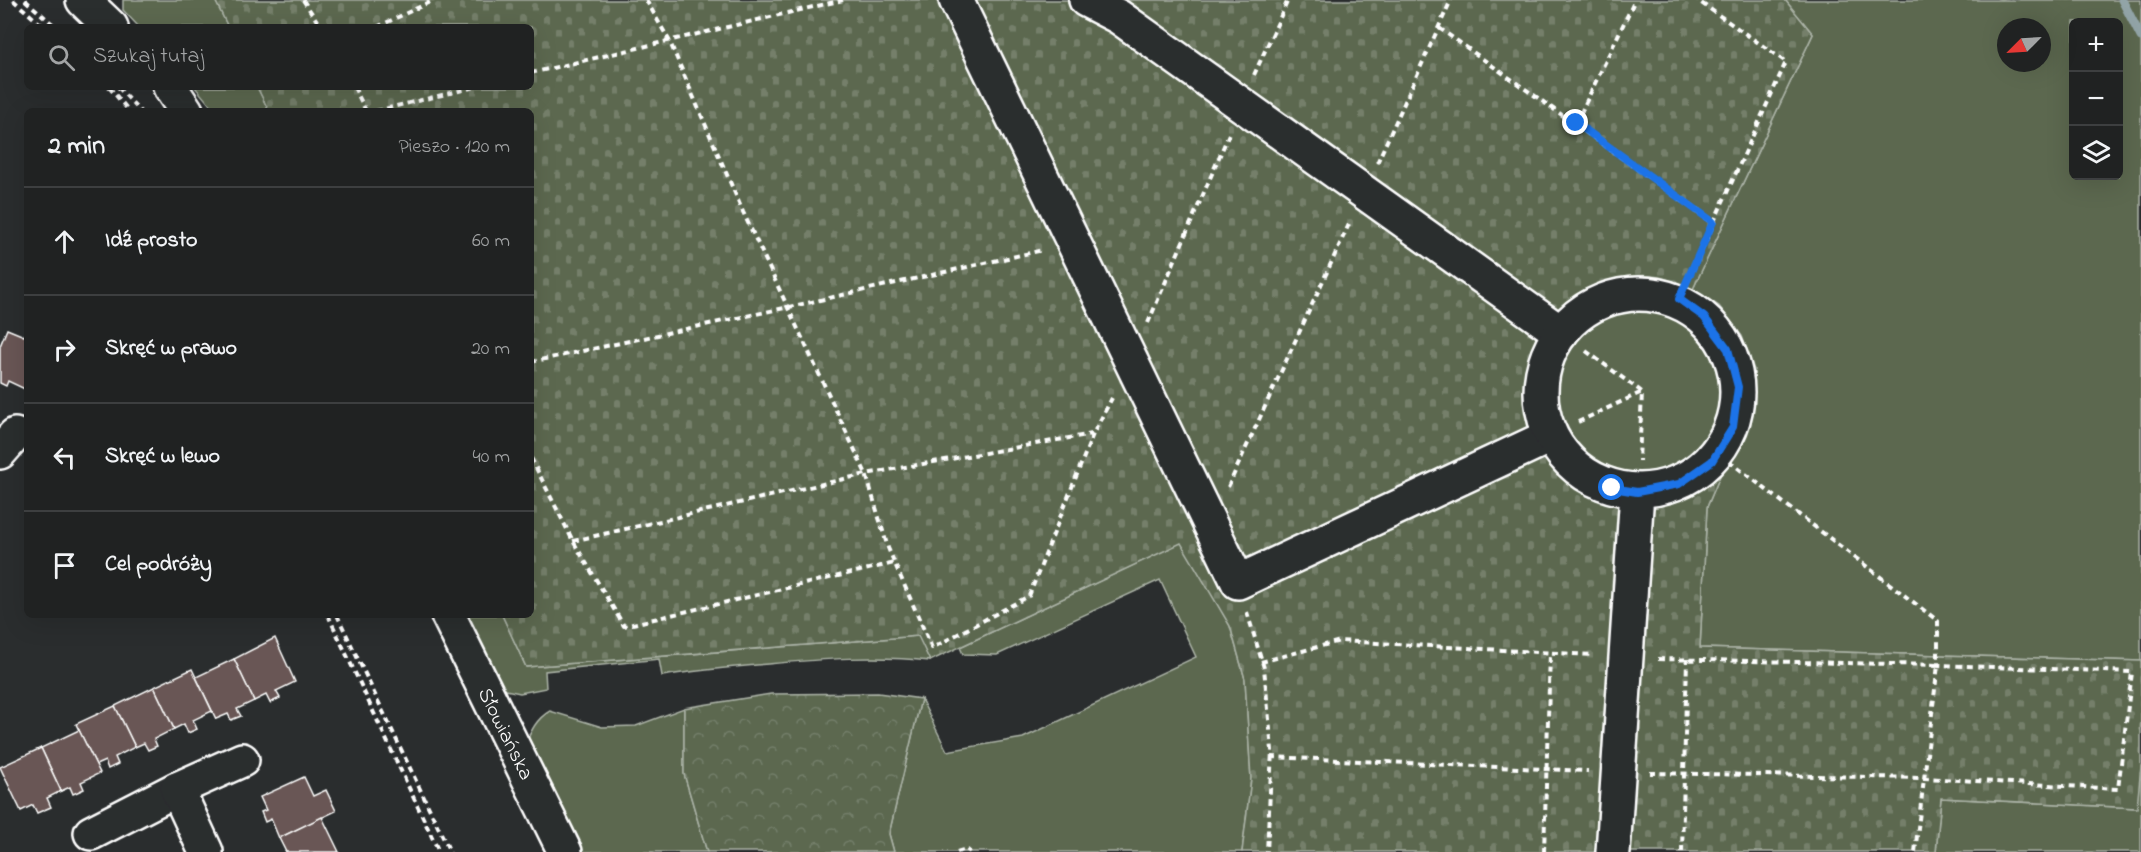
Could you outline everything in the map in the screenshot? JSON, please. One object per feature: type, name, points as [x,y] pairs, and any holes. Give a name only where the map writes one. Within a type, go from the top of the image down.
[{"type":"street","points":[[83,0],[108,24]]},
{"type":"street","points":[[956,0],[1238,582],[1550,436]]},
{"type":"street","points":[[1086,0],[1119,17],[1561,333]]},
{"type":"street","points":[[172,90],[184,108]]},
{"type":"street","points":[[1645,294],[1679,299],[1704,317],[1728,349],[1738,387],[1733,427],[1712,461],[1679,484],[1637,492],[1612,488],[1587,477],[1566,459],[1550,436],[1541,401],[1544,365],[1561,333],[1577,315],[1598,303],[1621,295],[1645,294]]},
{"type":"street","points":[[1613,852],[1637,492]]},
{"type":"street","name":"Słowiańska","points":[[449,618],[565,852]]},
{"type":"street","points":[[91,833],[177,789],[242,760]]},
{"type":"street","points":[[177,789],[206,852]]},
{"type":"path","points":[[13,0],[41,24]]},
{"type":"path","points":[[25,0],[53,24]]},
{"type":"path","points":[[303,0],[319,24]]},
{"type":"path","points":[[383,24],[434,0]]},
{"type":"path","points":[[646,0],[669,40],[743,212],[866,474],[888,548],[932,648],[1029,596],[1093,434],[1131,363],[1241,104],[1288,0]]},
{"type":"path","points":[[534,72],[843,0]]},
{"type":"path","points":[[1211,524],[1451,0]]},
{"type":"path","points":[[1576,123],[1635,0]]},
{"type":"path","points":[[1679,299],[1786,62],[1697,0]]},
{"type":"path","points":[[1439,28],[1713,222]]},
{"type":"path","points":[[112,90],[126,108]]},
{"type":"path","points":[[121,90],[137,108]]},
{"type":"path","points":[[356,90],[364,108]]},
{"type":"path","points":[[388,108],[463,90]]},
{"type":"path","points":[[534,361],[1075,243]]},
{"type":"path","points":[[1561,333],[1642,392]]},
{"type":"path","points":[[1550,436],[1642,392]]},
{"type":"path","points":[[1637,492],[1642,392]]},
{"type":"path","points":[[573,541],[866,474],[1093,434]]},
{"type":"path","points":[[1717,452],[1938,621],[1938,665],[1915,852]]},
{"type":"path","points":[[534,464],[573,541],[624,626],[894,563]]},
{"type":"path","points":[[1238,582],[1264,668],[1272,750],[1267,852]]},
{"type":"path","points":[[329,618],[440,852]]},
{"type":"path","points":[[337,618],[450,852]]},
{"type":"path","points":[[1261,662],[1340,642],[1627,657],[2132,672],[2118,789],[1924,778]]},
{"type":"path","points":[[1544,852],[1550,653]]},
{"type":"path","points":[[1682,852],[1687,659]]},
{"type":"path","points":[[957,852],[966,849],[970,852]]},
{"type":"green space","points":[[123,0],[215,0],[227,24],[136,24],[123,10]]},
{"type":"green space","points":[[215,0],[1785,0],[1813,34],[1693,289],[1663,278],[1635,276],[1600,285],[1569,303],[1544,331],[1531,362],[1528,395],[1534,428],[1550,457],[1573,481],[1603,497],[1640,503],[1674,500],[1693,493],[1722,471],[1707,507],[1700,648],[2141,661],[2141,766],[2137,808],[1941,798],[1936,852],[1242,852],[1251,779],[1245,679],[1230,626],[1181,543],[930,661],[918,636],[526,667],[503,618],[534,618],[534,108],[268,108],[258,90],[534,90],[534,24],[227,24]]},
{"type":"green space","points":[[1785,0],[2141,0],[2141,661],[1700,648],[1707,507],[1722,471],[1744,441],[1754,406],[1754,370],[1742,336],[1719,306],[1693,289],[1813,34]]},
{"type":"green space","points":[[198,90],[258,90],[268,108],[212,108]]},
{"type":"green space","points":[[1641,303],[1658,304],[1675,309],[1703,329],[1723,357],[1728,374],[1728,408],[1723,425],[1703,453],[1675,473],[1658,478],[1641,479],[1624,478],[1607,473],[1579,453],[1559,425],[1554,408],[1553,391],[1554,374],[1559,357],[1579,329],[1607,309],[1624,304]]},
{"type":"green space","points":[[1182,542],[1230,626],[1245,679],[1251,779],[1242,852],[894,852],[889,834],[921,699],[947,751],[1023,738],[1196,657],[1160,580],[997,655],[963,654],[960,647]]},
{"type":"green space","points":[[467,618],[503,618],[526,667],[919,636],[930,661],[890,658],[829,659],[662,676],[659,659],[545,671],[546,688],[520,693],[501,689]]},
{"type":"green space","points":[[878,693],[921,699],[889,834],[894,852],[707,852],[684,774],[684,708],[771,694]]},
{"type":"green space","points":[[684,708],[684,774],[707,852],[580,852],[525,745],[534,726],[550,711],[602,727],[636,726]]},
{"type":"green space","points":[[2141,766],[2141,852],[1936,852],[1941,798],[2136,808]]},
{"type":"building","points":[[7,329],[24,336],[24,389],[8,381],[6,386],[0,383],[0,346]]},
{"type":"building","points":[[275,638],[295,682],[276,691],[280,698],[270,703],[266,695],[254,701],[234,659]]},
{"type":"building","points":[[234,659],[254,701],[237,709],[241,716],[231,720],[228,714],[216,719],[196,677]]},
{"type":"building","points":[[192,669],[212,711],[193,720],[197,729],[188,733],[184,724],[174,729],[154,687]]},
{"type":"building","points":[[154,687],[174,729],[154,739],[157,746],[148,750],[144,743],[135,747],[115,706]]},
{"type":"building","points":[[115,706],[135,747],[115,757],[118,764],[108,769],[105,761],[96,765],[76,724]]},
{"type":"building","points":[[79,730],[100,773],[81,782],[84,789],[73,794],[70,787],[61,791],[41,748]]},
{"type":"building","points":[[41,748],[61,791],[47,798],[51,807],[37,813],[33,805],[21,811],[0,767]]},
{"type":"building","points":[[304,777],[313,796],[326,790],[336,811],[279,838],[271,819],[265,822],[261,812],[266,810],[260,797]]},
{"type":"building","points":[[322,817],[339,852],[286,852],[279,838]]},
{"type":"waterway","points":[[2122,0],[2141,37]]},
{"type":"route","points":[[1576,123],[1713,222],[1679,299],[1704,317],[1728,349],[1738,387],[1733,427],[1712,461],[1679,484],[1637,492],[1612,488]]}]
